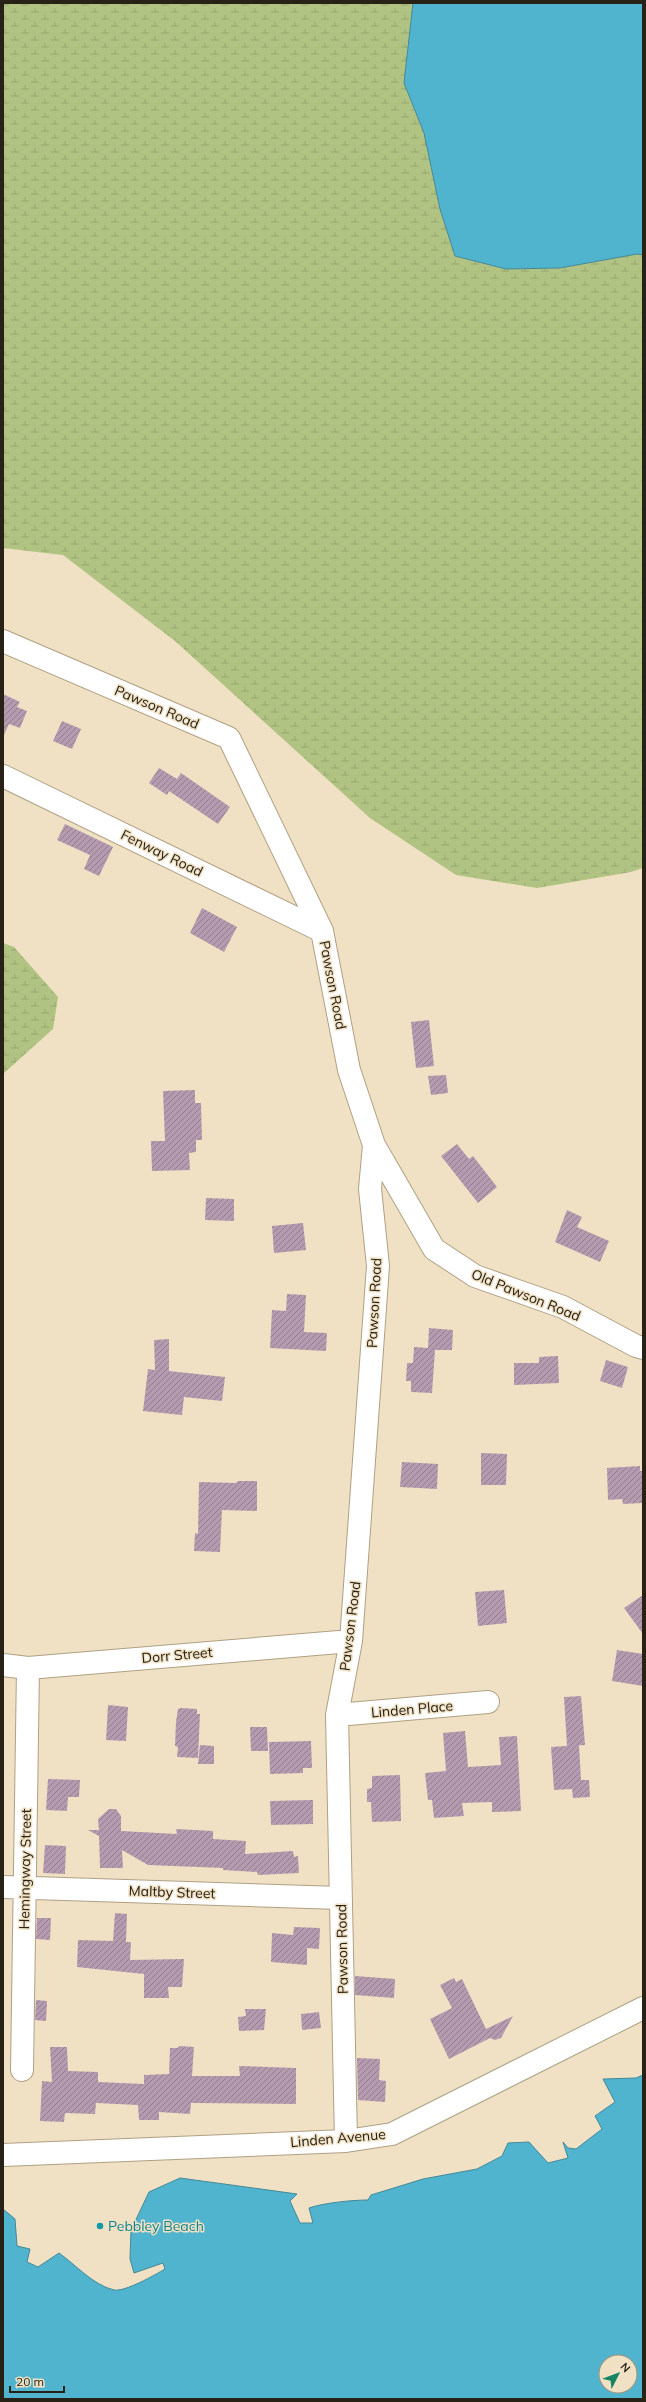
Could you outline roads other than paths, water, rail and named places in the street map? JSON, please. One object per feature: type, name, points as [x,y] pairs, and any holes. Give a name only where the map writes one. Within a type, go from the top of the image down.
[{"type":"street","name":"Pawson Road","points":[[3,641],[229,738],[322,931],[349,1070],[374,1144],[370,1189],[378,1266],[351,1641],[337,1715],[346,2141]]},
{"type":"street","name":"Fenway Road","points":[[3,776],[322,931]]},
{"type":"street","name":"Old Pawson Road","points":[[374,1144],[434,1249],[474,1276],[563,1307],[636,1346],[643,1348]]},
{"type":"street","name":"Dorr Street","points":[[3,1665],[28,1668],[351,1641]]},
{"type":"street","name":"Hemingway Street","points":[[22,2070],[28,1668]]},
{"type":"street","name":"Linden Place","points":[[337,1715],[488,1702]]},
{"type":"street","name":"Maltby Street","points":[[3,1887],[340,1898]]},
{"type":"street","name":"Linden Avenue","points":[[3,2155],[346,2141],[392,2134],[643,2008]]},
{"type":"water","points":[[413,3],[643,3],[643,255],[637,254],[560,268],[506,269],[455,256],[440,209],[424,133],[404,83]]},
{"type":"water","points":[[643,2075],[643,2399],[3,2399],[3,2209],[15,2219],[17,2246],[30,2249],[27,2262],[38,2267],[59,2253],[99,2284],[114,2290],[119,2290],[140,2282],[165,2269],[163,2263],[134,2273],[130,2259],[131,2230],[149,2192],[180,2178],[297,2194],[290,2201],[300,2223],[313,2223],[309,2208],[338,2202],[368,2200],[371,2195],[423,2179],[477,2169],[502,2156],[508,2143],[529,2142],[548,2163],[568,2158],[563,2142],[568,2148],[576,2149],[602,2129],[595,2116],[615,2102],[603,2079],[636,2078]]},
{"type":"place","name":"Pebbley Beach","points":[[100,2226]]}]
